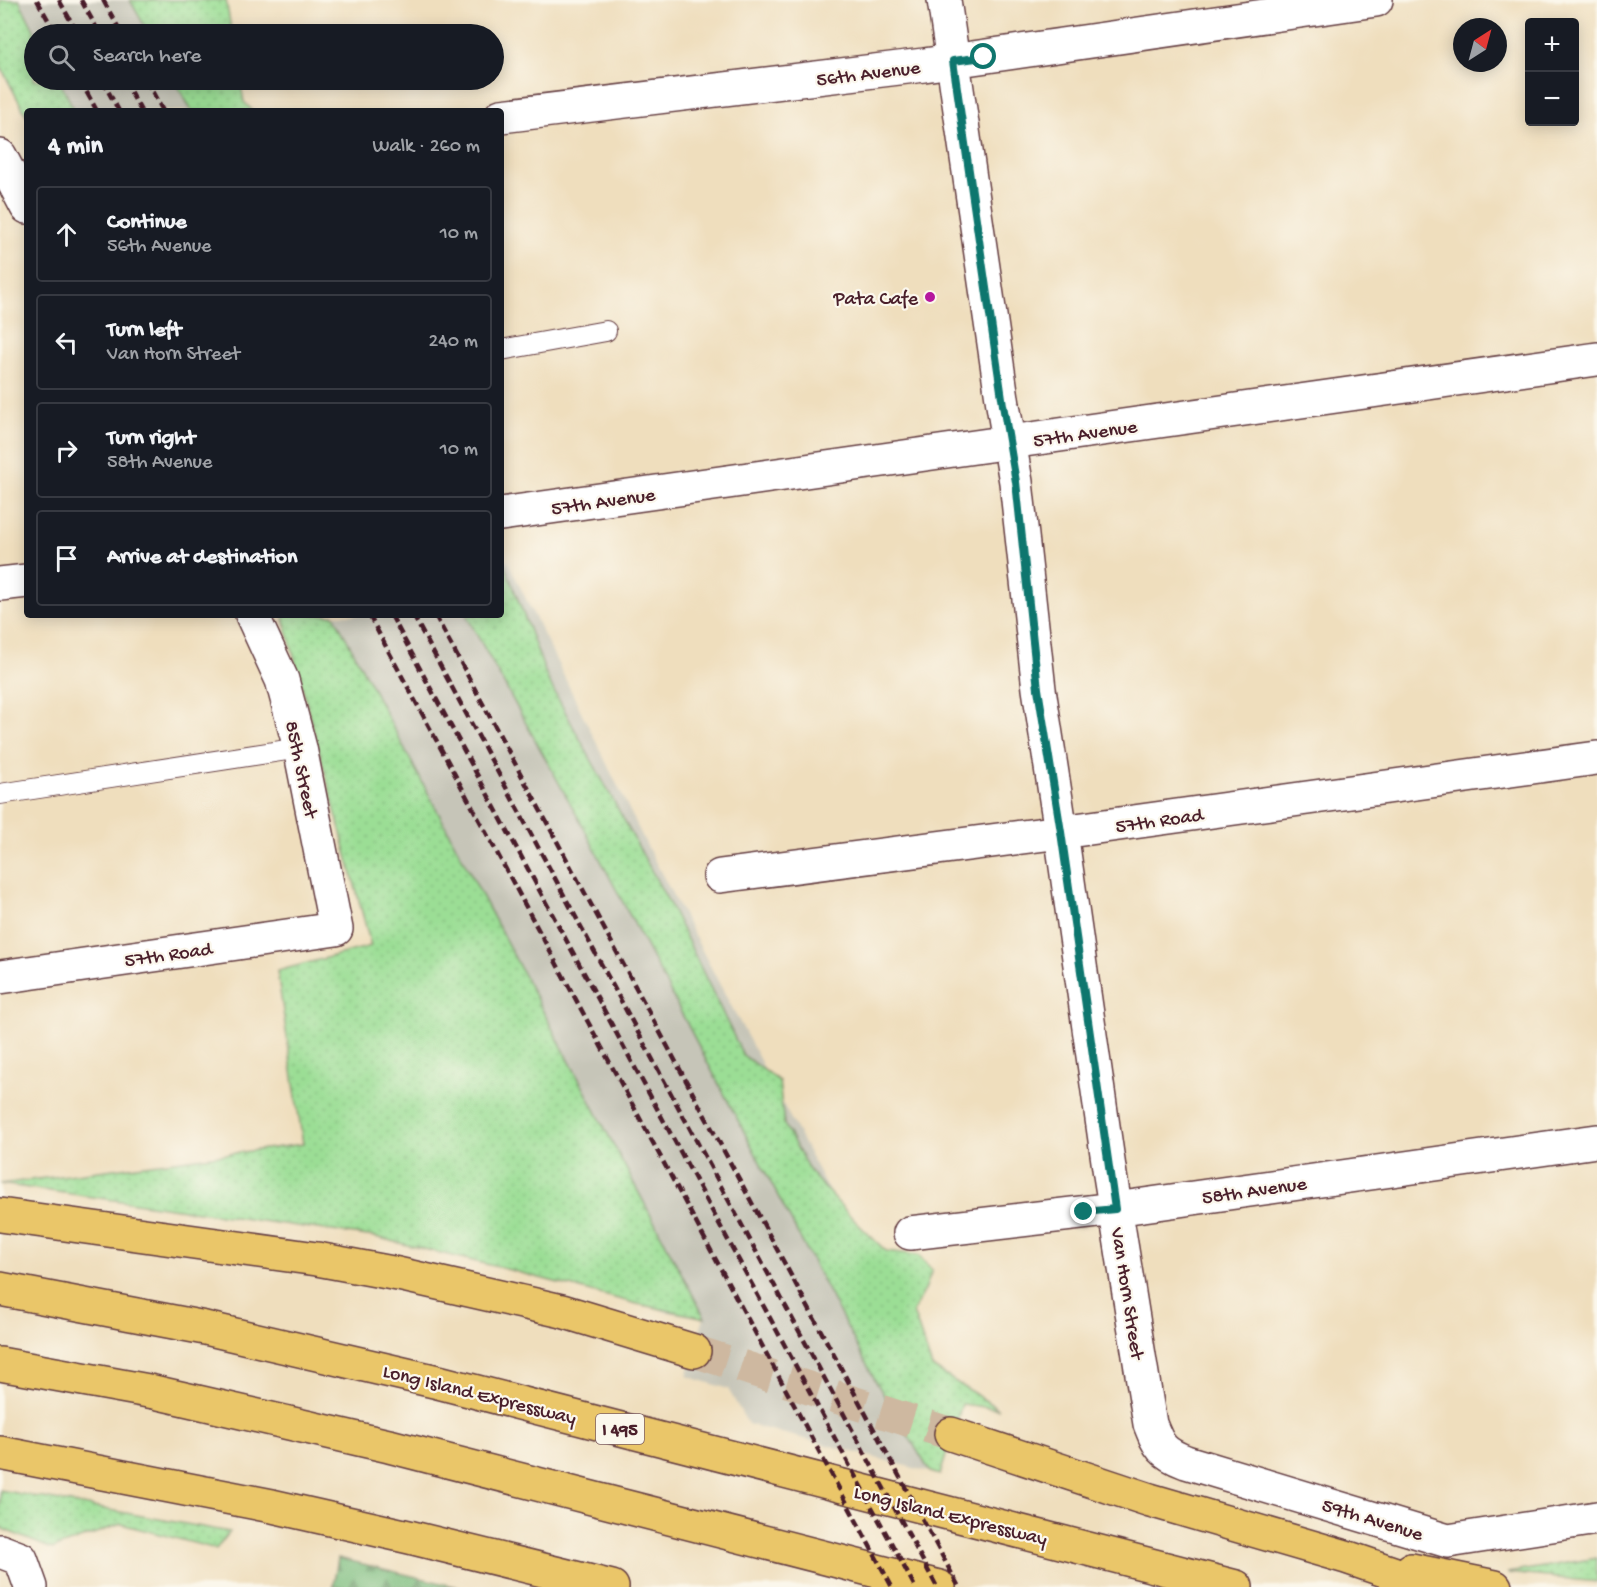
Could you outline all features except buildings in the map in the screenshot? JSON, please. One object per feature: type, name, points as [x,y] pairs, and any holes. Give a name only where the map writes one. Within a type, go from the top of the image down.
[{"type":"highway","points":[[0,1215],[317,1259],[398,1274],[562,1311],[694,1352]]},
{"type":"highway","name":"Long Island Expressway","points":[[0,1289],[205,1328],[416,1376],[1236,1587]]},
{"type":"highway","points":[[0,1364],[154,1392],[284,1421],[486,1470],[939,1587]]},
{"type":"highway","points":[[951,1434],[1150,1500],[1346,1557],[1434,1587]]},
{"type":"highway","points":[[0,1453],[272,1506],[612,1587]]},
{"type":"highway","points":[[1346,1557],[1495,1587]]},
{"type":"street","name":"Van Horn Street","points":[[944,0],[1016,482],[1038,689],[1061,832],[1115,1209],[1150,1424],[1158,1444]]},
{"type":"street","name":"56th Avenue","points":[[504,116],[953,61],[1376,0]]},
{"type":"street","points":[[0,156],[14,193]]},
{"type":"street","name":"57th Avenue","points":[[504,514],[1597,359]]},
{"type":"street","points":[[0,584],[24,581]]},
{"type":"street","name":"85th Street","points":[[253,618],[282,680],[300,748],[336,929]]},
{"type":"street","name":"57th Road","points":[[720,876],[1061,832],[1597,758]]},
{"type":"street","name":"57th Road","points":[[0,977],[336,929]]},
{"type":"street","name":"58th Avenue","points":[[910,1233],[1115,1209],[1597,1141]]},
{"type":"street","name":"59th Avenue","points":[[1158,1444],[1171,1456],[1186,1462],[1448,1541],[1597,1518]]},
{"type":"lane","points":[[504,349],[606,331]]},
{"type":"lane","points":[[0,794],[300,748]]},
{"type":"shaded area","points":[[0,0],[168,0],[181,24],[24,24],[24,90],[218,90],[228,108],[24,108],[24,112],[0,68]]},
{"type":"shaded area","points":[[504,560],[507,560],[648,848],[919,1362],[940,1475],[748,1424],[728,1389],[687,1376],[704,1318],[663,1311],[644,1298],[289,618],[504,618]]},
{"type":"green space","points":[[0,0],[19,0],[31,24],[24,24],[24,90],[64,90],[73,108],[24,108],[24,111],[0,65]]},
{"type":"green space","points":[[130,0],[226,0],[230,24],[143,24]]},
{"type":"green space","points":[[180,90],[242,90],[244,102],[250,108],[190,108]]},
{"type":"green space","points":[[504,565],[549,682],[674,912],[743,1055],[779,1081],[784,1124],[811,1173],[886,1251],[918,1255],[932,1270],[925,1290],[913,1312],[932,1367],[999,1409],[962,1404],[940,1475],[930,1472],[876,1382],[580,821],[468,618],[504,618]]},
{"type":"green space","points":[[284,618],[336,618],[705,1318],[637,1304],[375,1237],[0,1184],[303,1144],[277,971],[371,946]]},
{"type":"green space","points":[[0,1490],[230,1532],[216,1549],[121,1524],[52,1549],[0,1528]]},
{"type":"green space","points":[[338,1558],[458,1587],[333,1587]]},
{"type":"green space","points":[[1597,1558],[1597,1582],[1507,1573]]},
{"type":"tunnel","points":[[694,1351],[951,1434]]},
{"type":"railway","points":[[37,0],[50,24]]},
{"type":"railway","points":[[59,0],[72,24]]},
{"type":"railway","points":[[81,0],[94,24]]},
{"type":"railway","points":[[103,0],[116,24]]},
{"type":"railway","points":[[85,90],[95,108]]},
{"type":"railway","points":[[107,90],[117,108]]},
{"type":"railway","points":[[129,90],[139,108]]},
{"type":"railway","points":[[151,90],[161,108]]},
{"type":"railway","points":[[371,618],[892,1587]]},
{"type":"railway","points":[[393,618],[915,1587]]},
{"type":"railway","points":[[415,618],[937,1587]]},
{"type":"railway","points":[[437,618],[959,1587]]},
{"type":"place","name":"Pata Cafe","points":[[930,297]]},
{"type":"route","points":[[984,57],[953,61],[1016,482],[1038,689],[1061,832],[1115,1209],[1084,1212]]}]
